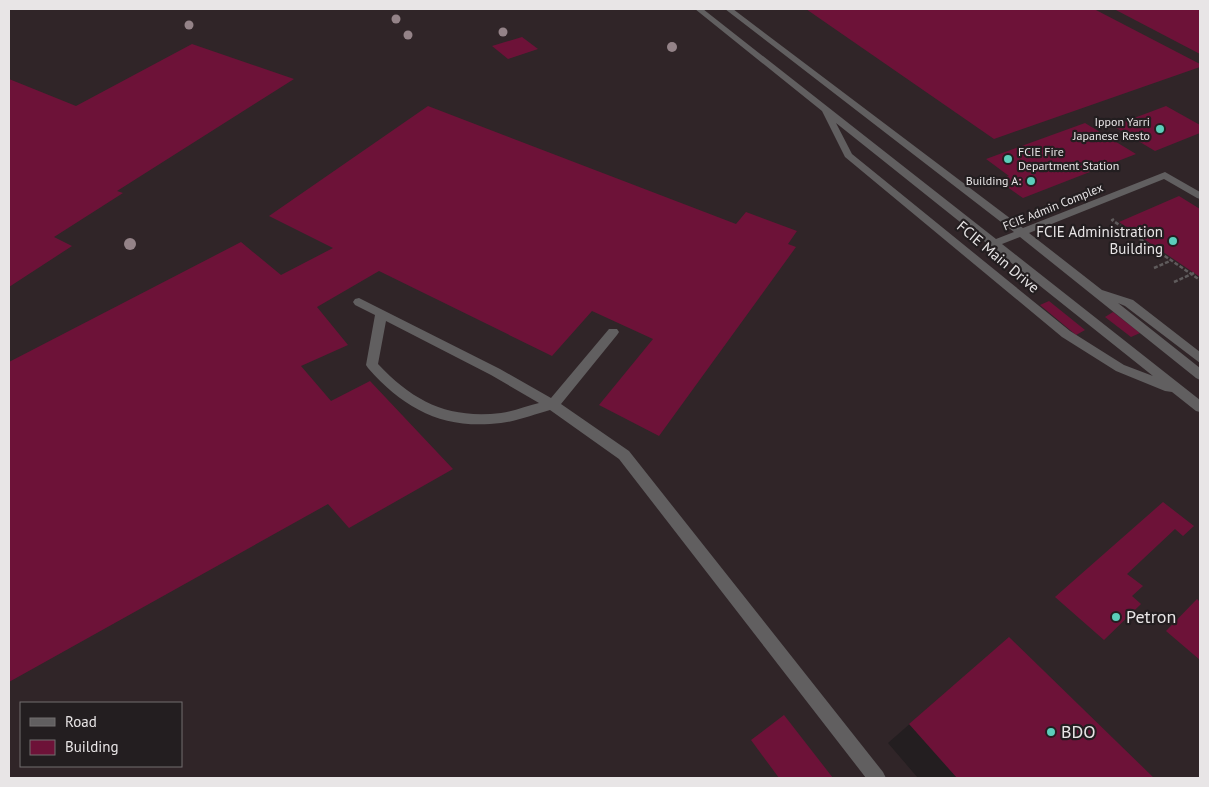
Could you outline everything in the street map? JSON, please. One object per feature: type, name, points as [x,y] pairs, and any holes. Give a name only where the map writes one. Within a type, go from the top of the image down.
[{"type":"street","name":"FCIE Main Drive","points":[[699,9],[996,243],[1200,407]]},
{"type":"street","name":"FCIE Main Drive","points":[[729,9],[1022,233],[1200,375]]},
{"type":"street","name":"FCIE Main Drive","points":[[824,107],[848,155],[1066,334],[1120,368],[1183,393]]},
{"type":"street","name":"FCIE Admin Complex","points":[[996,243],[1165,175],[1200,196]]},
{"type":"street","name":"FCIE Main Drive","points":[[1095,292],[1129,303],[1200,358]]},
{"type":"street","points":[[359,302],[553,404],[591,428],[624,455],[877,778]]},
{"type":"street","points":[[381,314],[372,365],[391,386],[427,410],[459,418],[502,418],[553,404],[612,332]]},
{"type":"path","points":[[1120,216],[1112,220],[1153,246],[1200,280]]},
{"type":"path","points":[[1154,268],[1171,260]]},
{"type":"path","points":[[1174,282],[1192,273]]},
{"type":"shaded area","points":[[9,9],[1200,9],[1200,778],[1040,778],[953,686],[888,743],[918,778],[9,778]]},
{"type":"building","points":[[806,9],[1094,9],[1200,64],[1200,67],[994,139]]},
{"type":"building","points":[[1114,9],[1200,9],[1200,54]]},
{"type":"building","points":[[522,37],[538,49],[508,59],[492,46]]},
{"type":"building","points":[[192,44],[294,79],[117,191],[123,193],[54,237],[72,246],[9,287],[9,79],[76,106]]},
{"type":"building","points":[[428,106],[736,224],[746,212],[797,231],[788,244],[796,247],[659,436],[599,405],[653,339],[592,311],[552,356],[379,271],[317,307],[348,345],[301,366],[331,401],[370,381],[453,469],[349,528],[328,504],[9,682],[9,362],[241,242],[281,275],[333,248],[269,216]]},
{"type":"building","name":"Ippon Yarri Japanese Resto","points":[[1166,106],[1200,125],[1200,133],[1155,151],[1113,126]]},
{"type":"building","points":[[1085,123],[1136,154],[1023,198],[997,180],[1009,176],[986,159]]},
{"type":"building","name":"FCIE Administration Building","points":[[1179,196],[1200,209],[1200,277],[1119,222]]},
{"type":"building","points":[[1049,301],[1085,330],[1076,335],[1040,305]]},
{"type":"building","points":[[1113,312],[1140,333],[1131,337],[1105,317]]},
{"type":"building","points":[[1163,502],[1194,526],[1183,536],[1175,529],[1127,574],[1143,586],[1132,596],[1141,604],[1104,640],[1055,597]]},
{"type":"building","points":[[1197,599],[1200,602],[1200,660],[1166,631]]},
{"type":"building","name":"BDO","points":[[1009,637],[1154,778],[957,778],[909,724]]},
{"type":"building","points":[[784,715],[833,778],[779,778],[751,740]]},
{"type":"place","name":"Ippon Yarri Japanese Resto","points":[[1160,129]]},
{"type":"place","name":"FCIE Fire Department Station","points":[[1008,159]]},
{"type":"place","name":"Building A:","points":[[1031,181]]},
{"type":"place","name":"FCIE Administration Building","points":[[1173,241]]},
{"type":"place","name":"Petron","points":[[1116,617]]},
{"type":"place","name":"BDO","points":[[1051,732]]}]
